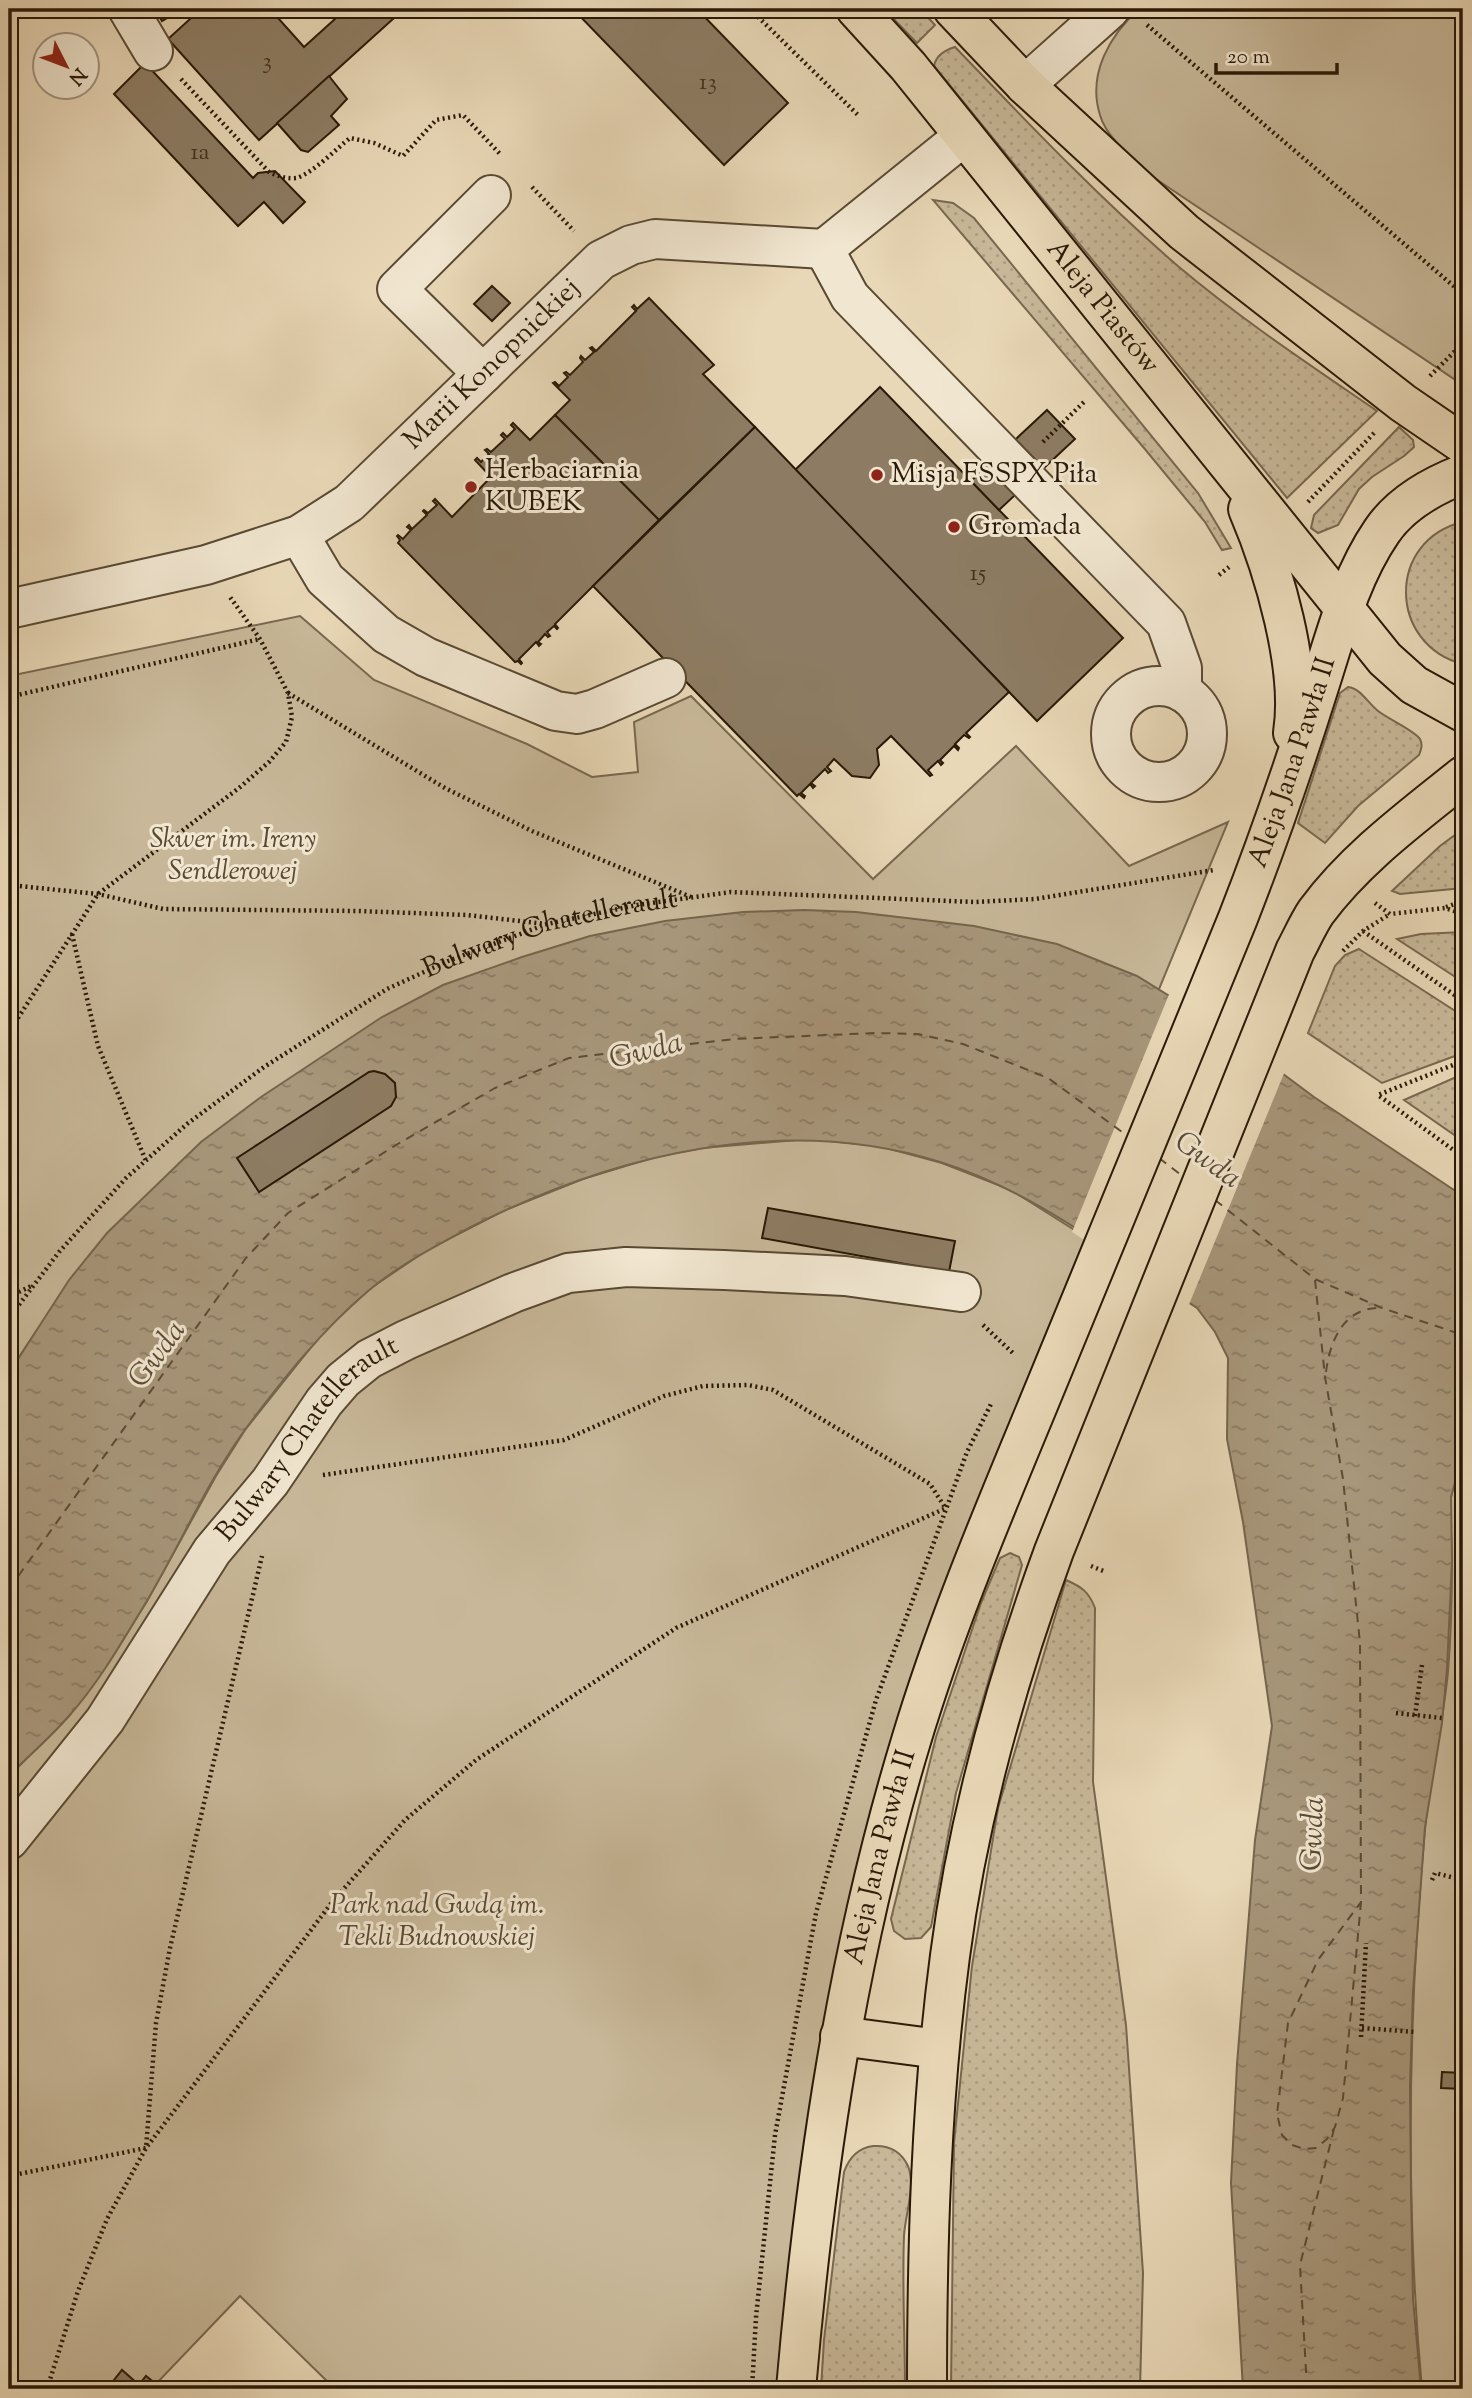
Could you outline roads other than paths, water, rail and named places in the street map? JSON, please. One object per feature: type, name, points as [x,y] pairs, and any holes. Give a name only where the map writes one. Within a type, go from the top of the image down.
[{"type":"main road","name":"Aleja Piastów","points":[[856,9],[908,66],[1226,463],[1271,537]]},
{"type":"main road","points":[[953,9],[1025,85],[1184,232],[1341,355],[1407,399],[1463,444]]},
{"type":"main road","points":[[1407,399],[1463,410]]},
{"type":"main road","name":"Aleja Jana Pawła II","points":[[796,2389],[807,2259],[823,2138],[840,2036],[872,1882],[919,1716],[964,1586],[1238,918],[1284,794],[1358,572],[1383,529],[1401,509],[1417,496],[1463,474]]},
{"type":"main road","points":[[1271,537],[1345,607],[1385,659],[1404,677],[1463,712]]},
{"type":"main road","points":[[1271,537],[1292,661],[1294,726],[1284,794]]},
{"type":"main road","points":[[927,2389],[932,2154],[939,2049],[950,1954],[964,1870],[997,1724],[1032,1609],[1296,951],[1314,915],[1342,880],[1380,843],[1463,776]]},
{"type":"main road","points":[[1380,843],[1463,801]]},
{"type":"main road","points":[[840,2036],[939,2049]]},
{"type":"street","points":[[128,9],[153,51]]},
{"type":"street","points":[[1025,85],[1128,16]]},
{"type":"street","points":[[964,136],[824,249],[850,298],[1167,623],[1182,668],[1182,692]]},
{"type":"street","points":[[483,374],[397,289],[500,179]]},
{"type":"street","name":"Marii Konopnickiej","points":[[9,609],[206,565],[299,535],[349,503],[601,260],[631,245],[655,239],[824,249]]},
{"type":"street","points":[[299,535],[326,579],[386,634],[426,657],[556,710],[577,713],[595,709],[666,678]]},
{"type":"street","name":"Bulwary Chatellerault","points":[[9,1840],[105,1720],[212,1550],[270,1482],[324,1402],[344,1380],[369,1360],[406,1340],[501,1298],[568,1273],[626,1266],[845,1276],[961,1292]]},
{"type":"water","name":"Gwda","points":[[743,912],[856,912],[974,926],[1057,944],[1137,976],[1221,1028],[1314,1097],[1463,1196],[1463,1454],[1451,1497],[1452,1561],[1447,1669],[1442,1723],[1425,1827],[1413,1992],[1410,2086],[1413,2298],[1421,2389],[1243,2389],[1231,2183],[1237,2064],[1255,1840],[1272,1726],[1243,1522],[1227,1439],[1228,1358],[1215,1332],[1197,1308],[1073,1226],[975,1174],[940,1162],[881,1148],[821,1141],[760,1142],[700,1149],[641,1161],[526,1201],[471,1227],[405,1264],[368,1291],[335,1322],[304,1355],[261,1409],[219,1469],[158,1582],[99,1677],[61,1725],[9,1776],[9,1373],[69,1280],[107,1233],[201,1142],[261,1097],[382,1017],[443,985],[590,936],[665,921]]},
{"type":"place","name":"Misja FSSPX Piła","points":[[877,475]]},
{"type":"place","name":"Herbaciarnia KUBEK","points":[[471,487]]},
{"type":"place","name":"Gromada","points":[[954,527]]},
{"type":"park label","name":"Skwer im. Ireny Sendlerowej","points":[[233,856]]},
{"type":"park label","name":"Park nad Gwdą im. Tekli Budnowskiej","points":[[437,1922]]}]
